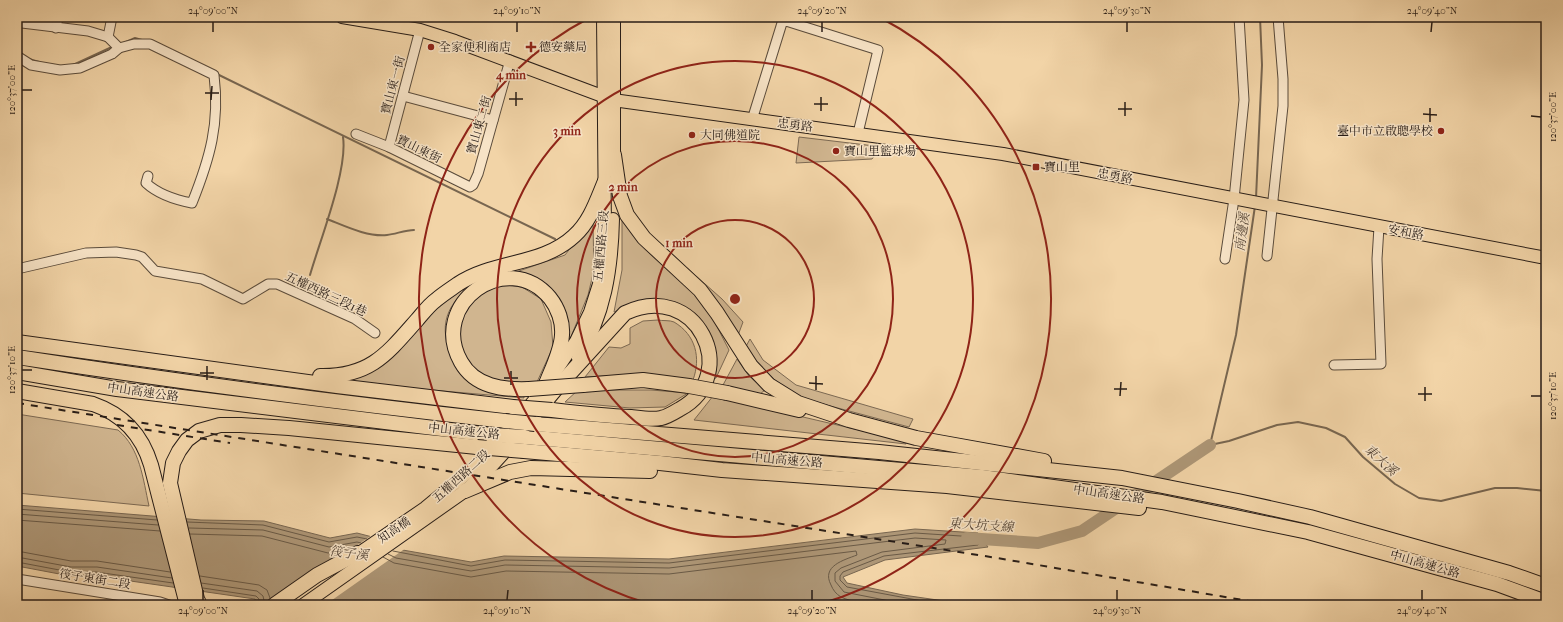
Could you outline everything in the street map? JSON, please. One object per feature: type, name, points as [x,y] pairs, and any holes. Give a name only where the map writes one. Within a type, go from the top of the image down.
[{"type":"highway","points":[[614,155],[620,196],[627,215],[644,238],[700,290],[759,376],[768,385],[798,403],[848,420]]},
{"type":"highway","points":[[259,375],[337,376],[363,368],[380,360],[435,300],[470,276],[539,256],[558,248],[575,236],[588,219],[605,181]]},
{"type":"highway","points":[[544,389],[561,346],[562,326],[555,306],[541,290],[522,280],[500,279],[486,283],[468,296],[456,314],[453,336],[458,358],[472,375],[484,383],[510,390],[529,389],[583,385],[643,380],[689,386],[848,420],[916,438],[1048,461],[1115,477]]},
{"type":"highway","points":[[17,342],[259,375],[513,406],[609,416],[662,418],[684,407],[700,392],[708,371],[708,350],[704,336],[696,325],[680,312],[660,306],[637,307],[625,313],[563,381]]},
{"type":"highway","name":"中山高速公路","points":[[17,358],[349,404],[504,421],[879,452],[1115,477],[1184,490],[1317,519],[1509,573],[1546,586]]},
{"type":"highway","name":"中山高速公路","points":[[17,372],[117,389],[491,435],[525,444],[982,477],[1089,496],[1221,514],[1308,532],[1497,584],[1546,602]]},
{"type":"highway","points":[[17,391],[93,404],[110,411],[125,422],[138,436],[146,449],[169,509],[193,603]]},
{"type":"highway","points":[[169,509],[171,470],[175,457],[182,446],[193,436],[213,426],[241,425],[289,428],[477,447],[525,444],[722,470],[1089,496]]},
{"type":"highway","points":[[465,491],[510,472],[531,468],[669,472],[722,470]]},
{"type":"highway","points":[[274,605],[317,575],[358,554]]},
{"type":"main road","name":"五權西路三段","points":[[563,381],[589,341],[606,292],[613,238],[614,155],[608,98],[603,17]]},
{"type":"main road","name":"五權西路三段","points":[[544,389],[576,341],[590,312],[599,284],[605,232],[608,98],[614,17]]},
{"type":"main road","name":"忠勇路","points":[[348,18],[420,30],[510,60],[608,98],[752,120],[858,133],[904,141],[1003,154],[1270,205]]},
{"type":"main road","name":"安和路","points":[[1270,205],[1546,258]]},
{"type":"main road","name":"五權西路二段","points":[[427,512],[465,491],[503,455],[563,381]]},
{"type":"main road","name":"五權西路二段","points":[[427,512],[482,461],[544,389]]},
{"type":"main road","name":"知高橋","points":[[283,605],[358,554],[427,512]]},
{"type":"main road","name":"知高橋","points":[[303,605],[427,512]]},
{"type":"street","points":[[56,28],[58,17]]},
{"type":"street","points":[[108,37],[112,17]]},
{"type":"street","points":[[1225,258],[1234,199],[1244,100],[1240,17]]},
{"type":"street","points":[[1267,256],[1270,205],[1283,106],[1283,79],[1278,17]]},
{"type":"street","points":[[17,20],[22,23],[88,31],[108,37],[119,48]]},
{"type":"street","points":[[752,120],[782,23],[786,21],[878,50],[858,133]]},
{"type":"street","name":"寶山東一街","points":[[388,147],[420,30]]},
{"type":"street","points":[[17,56],[31,65],[60,70],[80,68],[112,54],[119,48],[141,43],[155,45],[214,75],[215,126],[204,172],[192,203],[165,196],[153,189],[146,183],[148,176]]},
{"type":"street","name":"寶山東二街","points":[[470,187],[473,185],[478,174],[510,60]]},
{"type":"street","points":[[403,96],[493,120]]},
{"type":"street","name":"寶山東街","points":[[356,134],[388,147],[470,187]]},
{"type":"street","points":[[1334,365],[1381,364],[1377,258],[1379,227]]},
{"type":"street","name":"五權西路三段1巷","points":[[17,269],[86,253],[116,252],[136,255],[142,257],[155,271],[202,279],[243,298],[268,284],[277,284],[355,319],[375,333]]},
{"type":"street","name":"筏子東街二段","points":[[17,579],[160,602],[169,605]]},
{"type":"shaded area","name":"寶山里籃球場","points":[[799,137],[875,146],[875,155],[872,159],[796,163]]},
{"type":"shaded area","points":[[622,217],[681,277],[711,315],[729,350],[716,378],[712,379],[712,342],[685,308],[636,303],[614,312],[622,270]]},
{"type":"shaded area","points":[[588,225],[593,225],[594,270],[588,295],[568,344],[564,315],[516,272],[565,255]]},
{"type":"shaded area","points":[[660,244],[722,299],[743,322],[737,338]]},
{"type":"shaded area","points":[[473,284],[454,302],[446,321],[445,331],[447,342],[455,366],[524,398],[338,382],[372,371],[389,360],[424,317],[460,289]]},
{"type":"shaded area","points":[[506,285],[522,287],[541,299],[551,322],[553,347],[537,382],[502,383],[489,380],[474,371],[467,363],[462,353],[459,331],[460,320],[462,310],[467,301],[480,292]]},
{"type":"shaded area","points":[[658,320],[674,322],[687,333],[692,340],[696,355],[693,380],[641,374],[585,377],[609,347],[621,348],[630,344],[630,328],[643,321]]},
{"type":"shaded area","points":[[750,339],[763,360],[796,385],[913,419],[909,427],[793,396],[749,357],[744,350]]},
{"type":"shaded area","points":[[737,359],[749,376],[765,390],[760,394],[723,385]]},
{"type":"shaded area","points":[[578,390],[651,390],[688,393],[665,407],[630,408],[565,402]]},
{"type":"shaded area","points":[[713,396],[906,441],[906,444],[694,420]]},
{"type":"shaded area","points":[[17,414],[118,430],[125,437],[136,455],[140,465],[149,506],[17,493]]},
{"type":"water","name":"筏子溪","points":[[17,505],[201,520],[264,521],[330,538],[357,533],[384,540],[397,549],[471,562],[504,556],[669,559],[915,529],[978,533],[988,547],[885,560],[843,577],[847,583],[903,595],[972,605],[256,605],[255,599],[96,576],[70,576],[17,566]]},
{"type":"pier","points":[[372,535],[385,539],[398,547],[406,548],[325,605],[271,605]]},
{"type":"waterway","name":"南邊溪","points":[[1256,198],[1262,65],[1260,17]]},
{"type":"waterway","points":[[126,42],[135,38],[142,40]]},
{"type":"waterway","points":[[73,65],[114,46]]},
{"type":"waterway","points":[[29,59],[39,62]]},
{"type":"waterway","points":[[217,74],[555,239]]},
{"type":"waterway","points":[[310,275],[337,186],[341,168],[343,137]]},
{"type":"waterway","name":"東大溪","points":[[1255,206],[1236,335],[1210,445],[1229,441],[1277,425],[1298,422],[1326,428],[1345,437],[1363,457],[1395,484],[1419,498],[1441,501],[1495,488],[1517,488],[1546,491]]},
{"type":"waterway","points":[[327,219],[364,233],[379,235],[414,230]]},
{"type":"waterway","name":"東大坑支線","points":[[967,538],[1038,543],[1082,531],[1210,445]]},
{"type":"railway","points":[[17,403],[997,558],[1272,605]]},
{"type":"railway","points":[[117,425],[230,443]]},
{"type":"place","name":"全家便利商店","points":[[431,47]]},
{"type":"place","name":"德安藥局","points":[[531,47]]},
{"type":"place","name":"臺中市立啟聰學校","points":[[1441,131]]},
{"type":"place","name":"大同佛道院","points":[[692,135]]},
{"type":"place","name":"寶山里籃球場","points":[[836,151]]},
{"type":"place","name":"寶山里","points":[[1036,167]]}]
